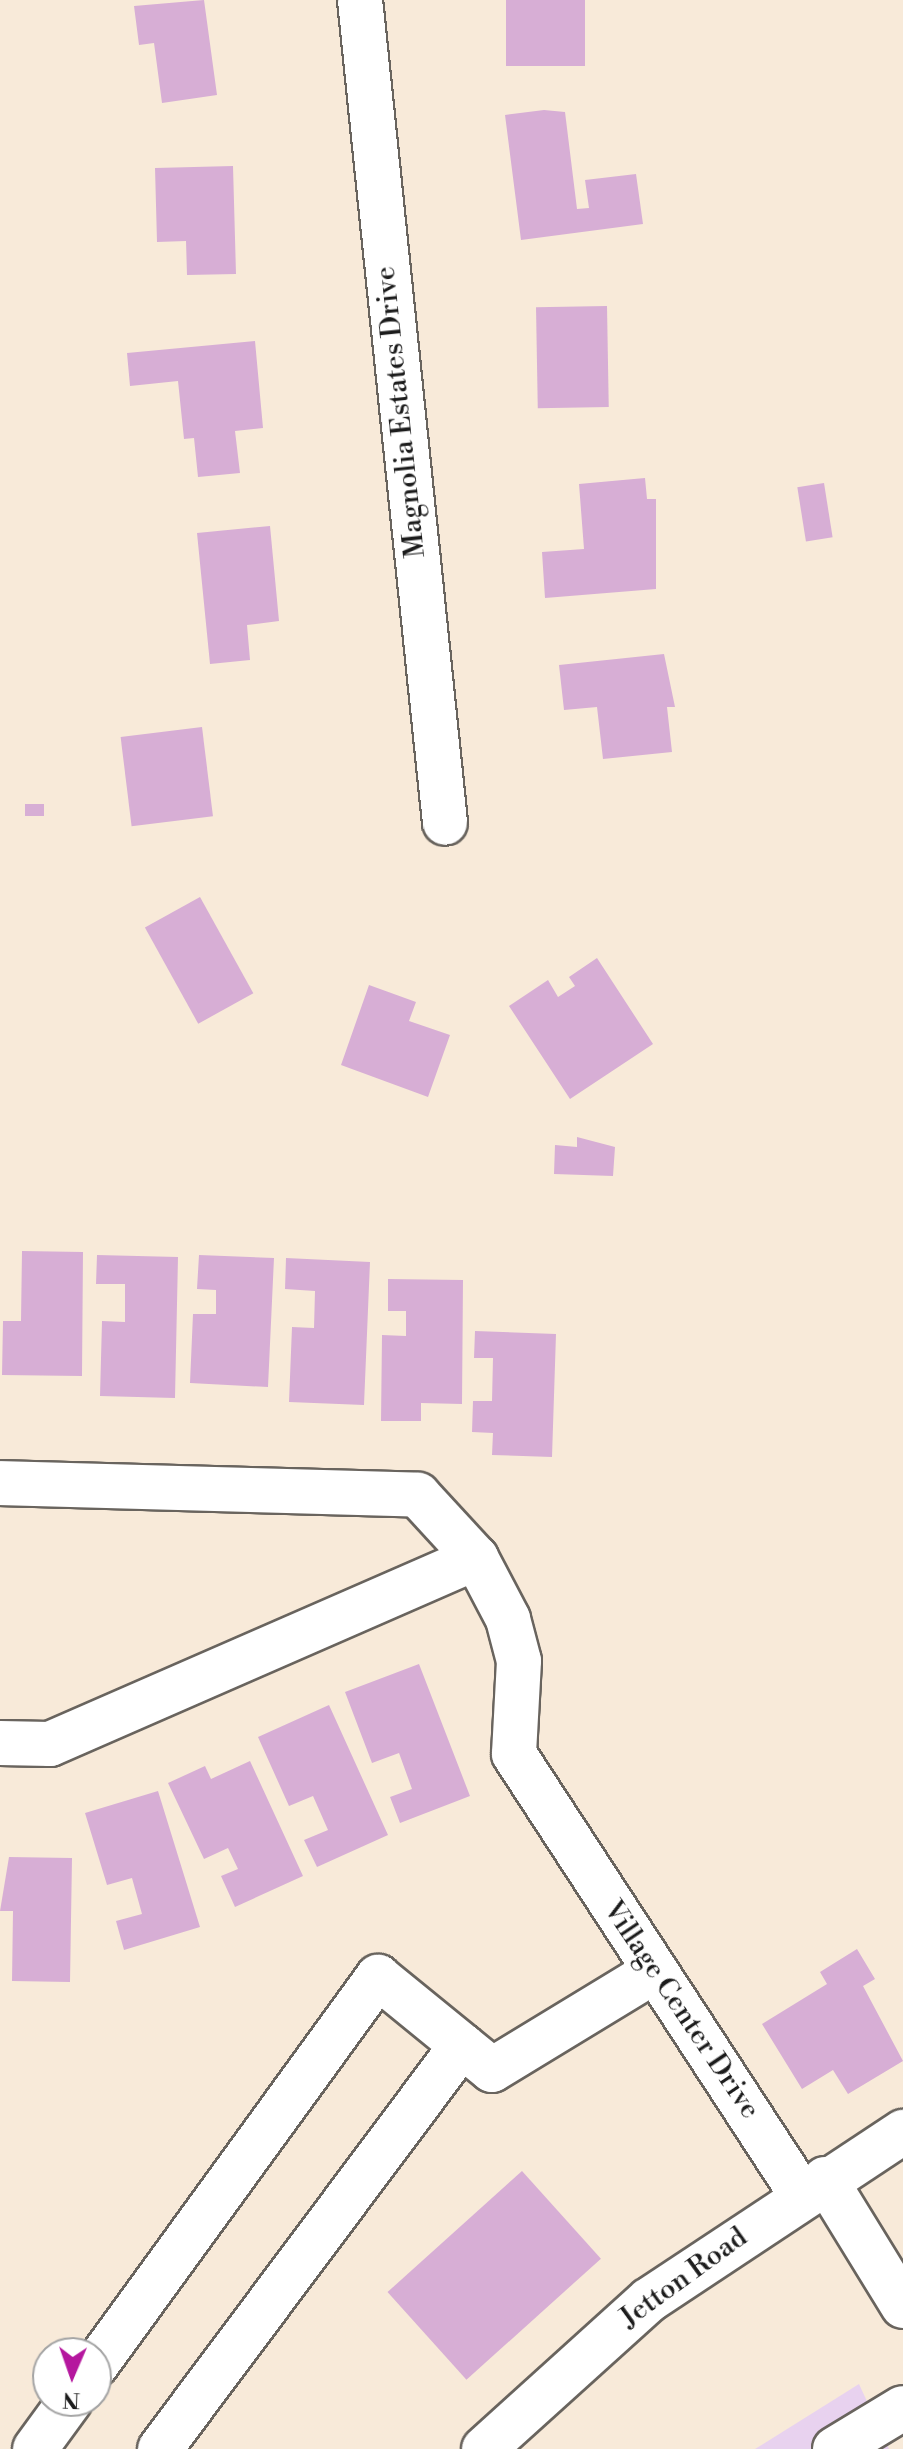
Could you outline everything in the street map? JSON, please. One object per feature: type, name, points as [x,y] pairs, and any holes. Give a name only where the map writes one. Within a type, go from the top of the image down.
[{"type":"street","name":"Magnolia Estates Drive","points":[[360,0],[445,823]]},
{"type":"street","name":"Village Center Drive","points":[[0,1483],[418,1495],[476,1558],[508,1619],[519,1661],[514,1754],[557,1830],[655,1971],[903,2306]]},
{"type":"street","points":[[0,1743],[50,1744],[476,1558]]},
{"type":"street","points":[[112,2343],[378,1977],[492,2070],[655,1971]]},
{"type":"street","points":[[160,2449],[462,2045]]},
{"type":"street","name":"Jetton Road","points":[[484,2449],[649,2300],[813,2186],[903,2132]]},
{"type":"street","points":[[833,2448],[903,2408]]},
{"type":"shaded area","points":[[859,2384],[889,2449],[755,2449]]},
{"type":"building","points":[[204,0],[217,95],[162,103],[154,43],[139,45],[134,6]]},
{"type":"building","points":[[506,0],[585,0],[585,66],[506,66]]},
{"type":"building","points":[[544,110],[565,112],[577,209],[589,208],[585,180],[636,174],[643,224],[521,240],[505,115]]},
{"type":"building","points":[[233,166],[236,274],[187,275],[186,241],[157,242],[155,168]]},
{"type":"building","points":[[607,306],[609,407],[538,408],[536,307]]},
{"type":"building","points":[[255,341],[263,428],[235,431],[240,473],[198,477],[194,438],[184,439],[178,381],[130,386],[127,353]]},
{"type":"building","points":[[645,478],[647,499],[656,499],[656,589],[545,598],[542,552],[584,549],[579,484]]},
{"type":"building","points":[[824,483],[833,537],[806,542],[797,487]]},
{"type":"building","points":[[270,526],[279,621],[247,625],[250,660],[210,664],[197,533]]},
{"type":"building","points":[[664,654],[675,707],[667,707],[672,752],[603,759],[597,707],[564,710],[559,665]]},
{"type":"building","points":[[202,727],[213,816],[132,826],[121,737]]},
{"type":"building","points":[[25,804],[44,804],[44,816],[25,816]]},
{"type":"building","points":[[200,897],[253,993],[198,1024],[145,928]]},
{"type":"building","points":[[597,958],[653,1044],[570,1099],[509,1006],[548,980],[558,997],[575,986],[569,977]]},
{"type":"building","points":[[369,985],[416,1002],[409,1021],[450,1035],[428,1097],[341,1065]]},
{"type":"building","points":[[577,1137],[615,1147],[613,1176],[554,1174],[555,1145],[577,1147]]},
{"type":"building","points":[[22,1251],[83,1252],[82,1376],[2,1375],[3,1321],[21,1321]]},
{"type":"building","points":[[97,1255],[178,1257],[175,1398],[100,1396],[102,1321],[125,1322],[125,1284],[96,1284]]},
{"type":"building","points":[[199,1255],[274,1258],[268,1387],[190,1383],[193,1314],[216,1314],[216,1290],[197,1289]]},
{"type":"building","points":[[286,1258],[370,1262],[364,1405],[289,1402],[292,1327],[314,1328],[315,1291],[285,1289]]},
{"type":"building","points":[[388,1279],[463,1280],[462,1404],[421,1403],[421,1421],[381,1421],[382,1335],[406,1336],[406,1311],[388,1311]]},
{"type":"building","points":[[475,1331],[556,1334],[552,1457],[492,1455],[493,1433],[472,1432],[473,1401],[492,1401],[493,1358],[474,1358]]},
{"type":"building","points":[[419,1664],[470,1796],[400,1823],[390,1797],[412,1789],[399,1753],[372,1763],[345,1692]]},
{"type":"building","points":[[329,1705],[388,1835],[317,1867],[304,1840],[328,1830],[313,1796],[289,1806],[258,1737]]},
{"type":"building","points":[[250,1761],[303,1876],[235,1907],[221,1876],[238,1869],[228,1848],[204,1859],[168,1783],[205,1766],[211,1779]]},
{"type":"building","points":[[158,1791],[200,1927],[124,1950],[116,1921],[142,1914],[132,1878],[107,1885],[85,1813]]},
{"type":"building","points":[[9,1857],[72,1858],[70,1982],[12,1981],[13,1911],[0,1911]]},
{"type":"building","points":[[857,1949],[875,1979],[863,1986],[903,2061],[848,2094],[833,2070],[802,2089],[762,2024],[827,1984],[820,1972]]},
{"type":"building","points":[[522,2171],[601,2259],[466,2380],[387,2292]]}]
